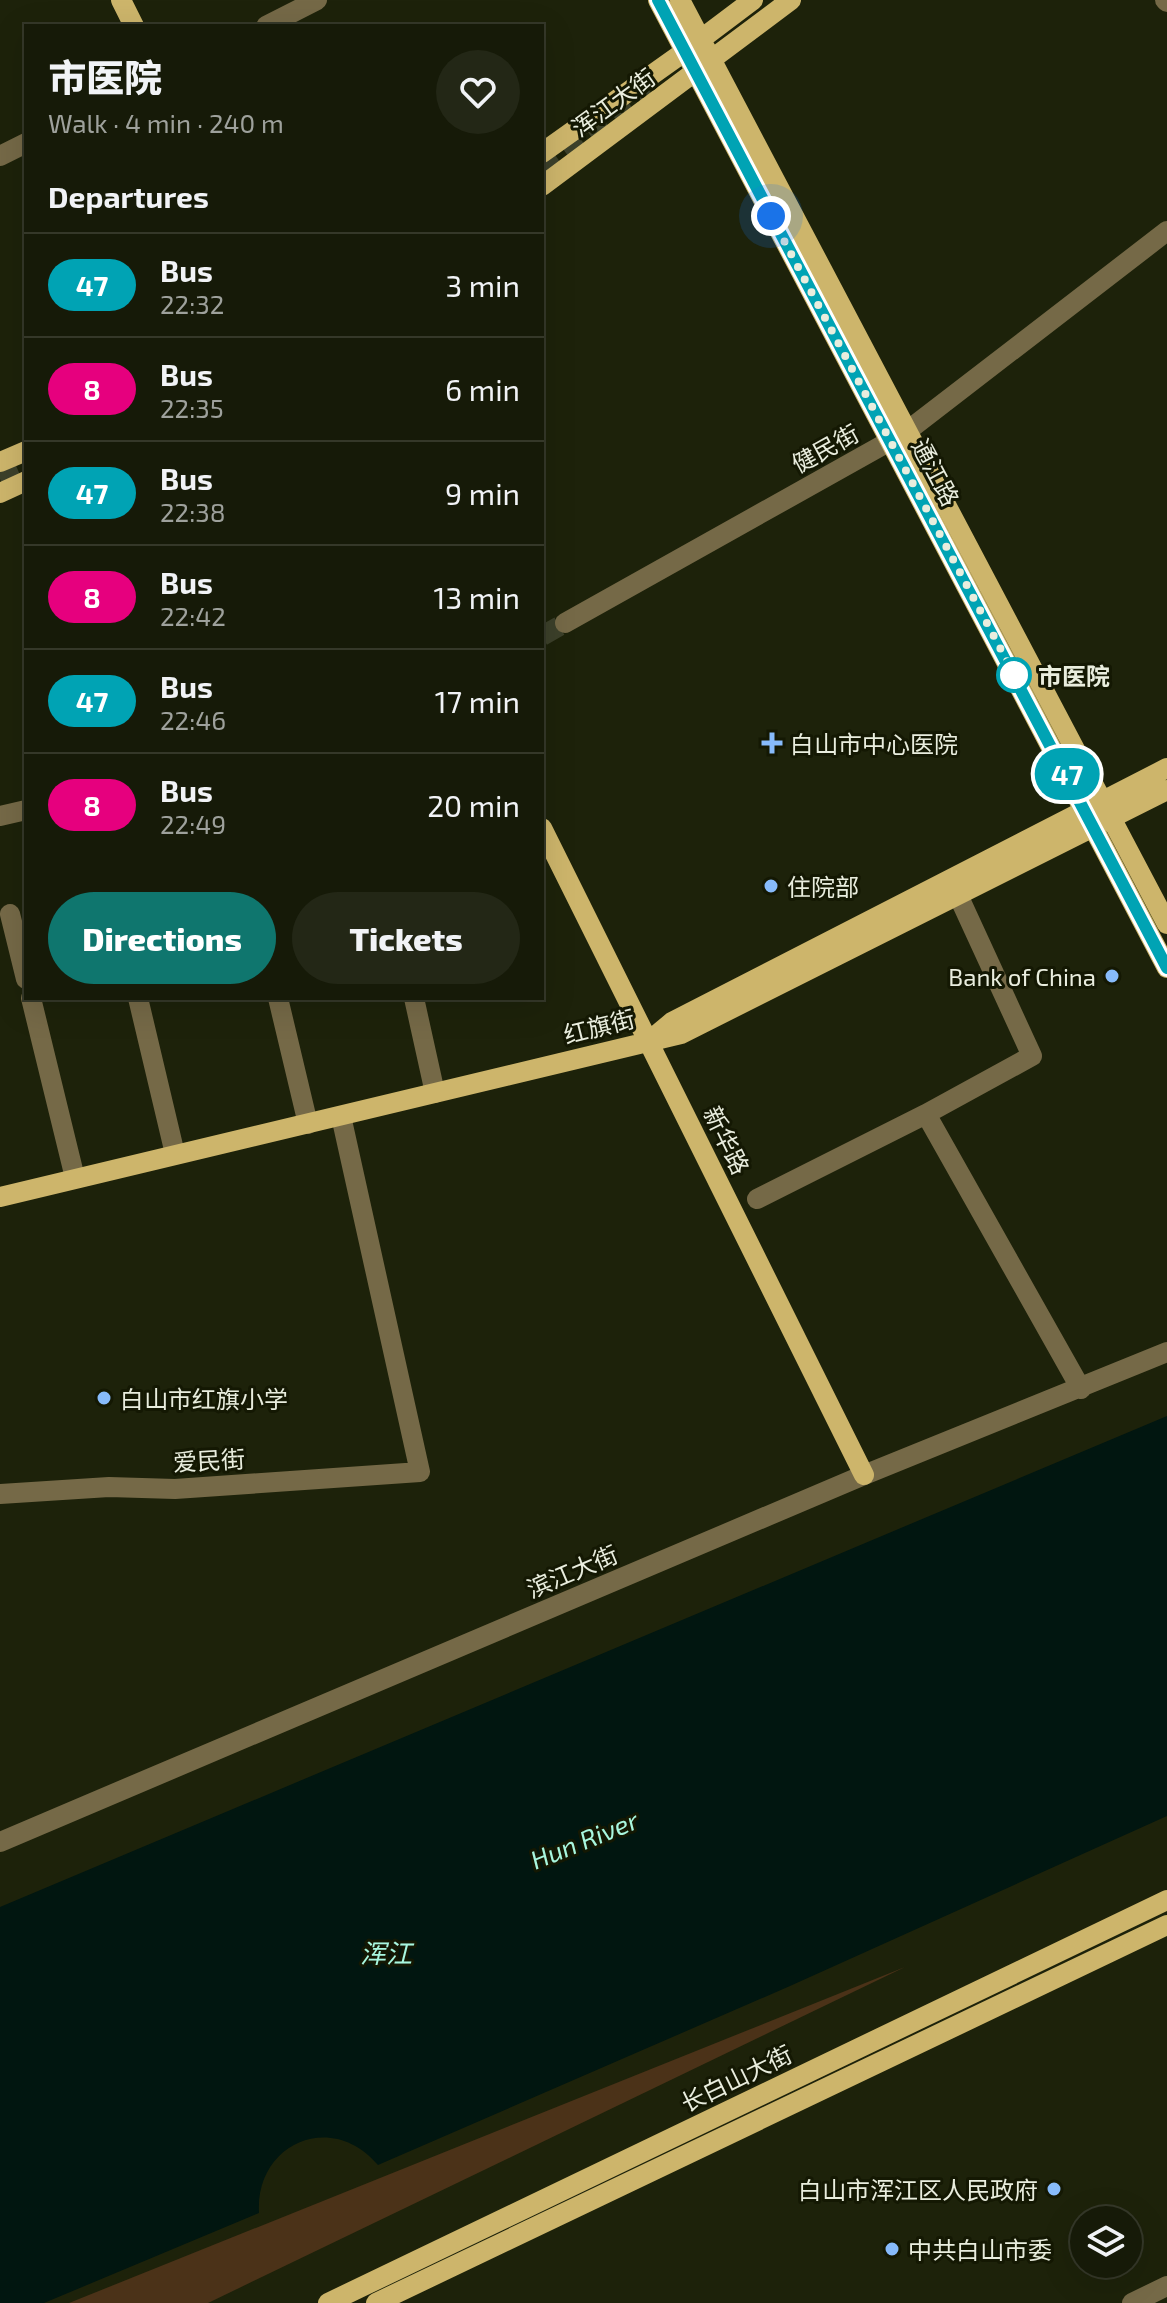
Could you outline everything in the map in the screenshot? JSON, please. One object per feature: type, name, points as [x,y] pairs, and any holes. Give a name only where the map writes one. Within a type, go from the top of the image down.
[{"type":"main road","points":[[121,0],[133,24]]},
{"type":"main road","name":"通江路","points":[[658,0],[692,46],[1099,814],[1167,924]]},
{"type":"main road","name":"通江路","points":[[680,0],[692,46]]},
{"type":"main road","name":"浑江大街","points":[[544,152],[753,0]]},
{"type":"main road","name":"浑江大街","points":[[544,185],[791,0]]},
{"type":"main road","points":[[0,462],[24,452]]},
{"type":"main road","points":[[0,493],[24,482]]},
{"type":"main road","points":[[649,1041],[672,1022],[1099,814],[1167,768]]},
{"type":"main road","name":"红旗街","points":[[0,1197],[681,1034],[958,895],[1099,814],[1167,790]]},
{"type":"main road","name":"通江路","points":[[1099,814],[1167,968]]},
{"type":"main road","name":"新华路","points":[[544,832],[864,1475]]},
{"type":"main road","name":"长白山大街","points":[[376,2303],[1167,1900]]},
{"type":"main road","name":"长白山大街","points":[[330,2303],[406,2288],[1167,1925]]},
{"type":"street","points":[[270,24],[317,0]]},
{"type":"street","points":[[0,156],[24,144]]},
{"type":"street","name":"健民街","points":[[565,623],[898,436],[1167,231]]},
{"type":"street","points":[[0,816],[24,810]]},
{"type":"street","points":[[757,1199],[926,1114],[1032,1056],[958,895]]},
{"type":"street","points":[[10,914],[24,971]]},
{"type":"street","points":[[31,1000],[75,1178]]},
{"type":"street","points":[[138,1000],[175,1154]]},
{"type":"street","points":[[278,1000],[308,1124]]},
{"type":"street","points":[[414,1000],[435,1093]]},
{"type":"street","points":[[926,1114],[1081,1389]]},
{"type":"street","name":"爱民街","points":[[0,1494],[109,1487],[175,1489],[420,1472],[341,1116]]},
{"type":"street","name":"滨江大街","points":[[0,1842],[864,1475],[1167,1352]]},
{"type":"street","points":[[1132,2303],[1167,2286]]},
{"type":"shaded area","points":[[905,1967],[208,2303],[69,2303]]},
{"type":"water","name":"浑江","points":[[1167,1416],[1167,1816],[790,1986],[378,2165],[360,2148],[339,2139],[319,2138],[300,2142],[283,2153],[269,2168],[261,2189],[259,2213],[44,2303],[0,2303],[0,1907]]},
{"type":"tunnel","points":[[544,170],[651,93]]},
{"type":"tunnel","points":[[0,479],[24,469]]},
{"type":"tunnel","points":[[544,635],[565,623]]},
{"type":"bus line","name":"47","points":[[658,0],[1167,968]]},
{"type":"place","name":"市医院","points":[[1014,675]]},
{"type":"place","name":"白山市中心医院","points":[[772,743]]},
{"type":"place","name":"住院部","points":[[771,886]]},
{"type":"place","name":"Bank of China","points":[[1112,976]]},
{"type":"place","name":"白山市红旗小学","points":[[104,1398]]},
{"type":"place","name":"白山市浑江区人民政府","points":[[1054,2189]]},
{"type":"place","name":"中共白山市委","points":[[892,2249]]},
{"type":"route","points":[[771,216],[1016,678],[1014,675]]},
{"type":"water label","name":"Hun River","points":[[584,1839]]}]
